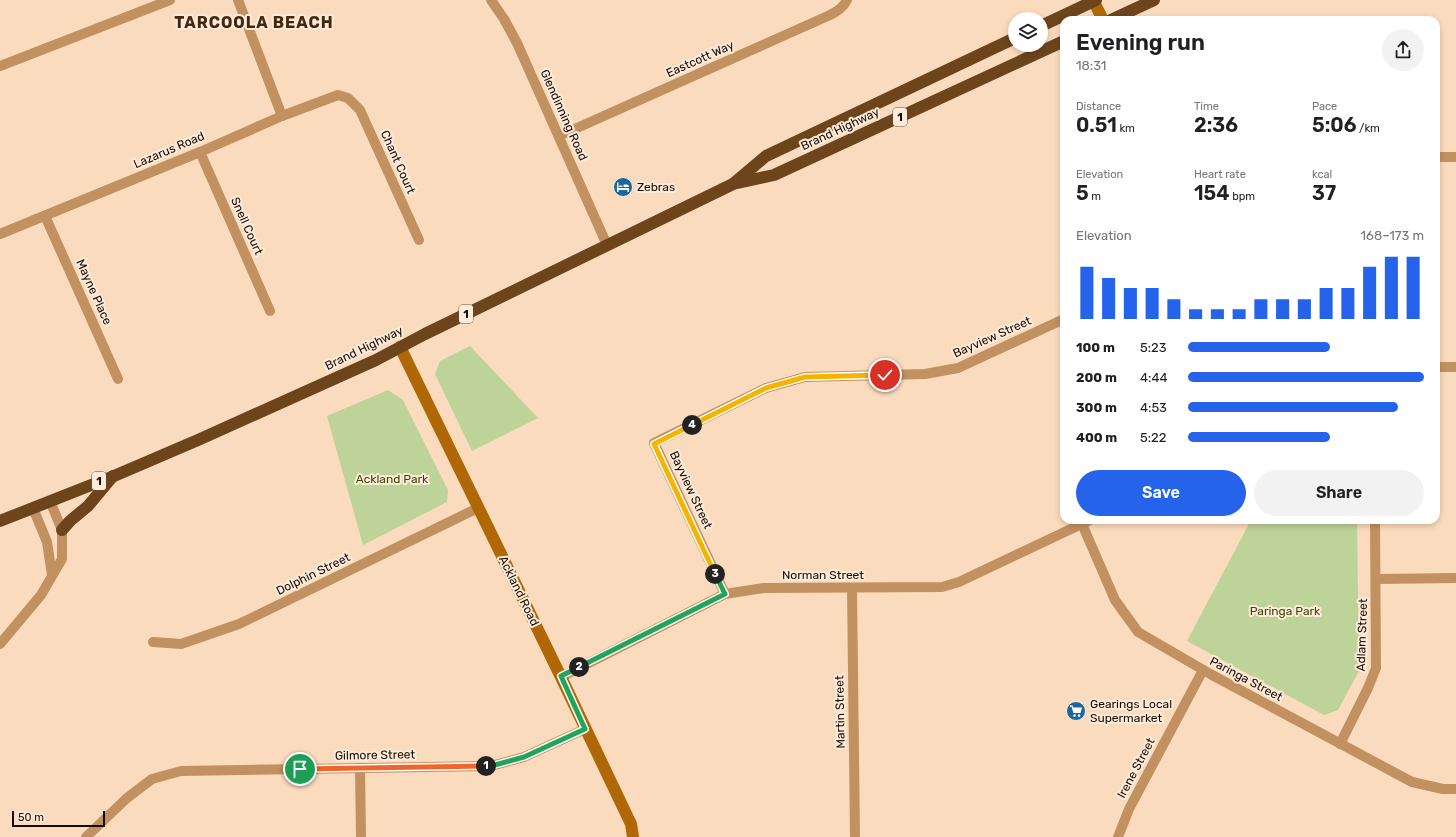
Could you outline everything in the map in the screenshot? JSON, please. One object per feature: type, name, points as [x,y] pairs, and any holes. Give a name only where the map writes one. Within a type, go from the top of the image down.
[{"type":"highway","points":[[1061,16],[1094,0]]},
{"type":"highway","points":[[1120,16],[1154,0]]},
{"type":"highway","points":[[1048,23],[1060,17]]},
{"type":"highway","name":"Brand Highway","points":[[733,184],[766,156],[1008,41]]},
{"type":"highway","name":"Brand Highway","points":[[0,521],[114,476],[376,360],[733,184],[774,175],[1060,43]]},
{"type":"highway","points":[[62,530],[88,506],[114,476]]},
{"type":"main road","points":[[1094,0],[1101,16]]},
{"type":"main road","name":"Ackland Road","points":[[400,347],[561,676],[631,824],[633,837]]},
{"type":"street","points":[[0,66],[170,0]]},
{"type":"street","points":[[238,0],[282,116]]},
{"type":"street","name":"Glendinning Road","points":[[491,0],[504,19],[517,43],[607,245]]},
{"type":"street","name":"Eastcott Way","points":[[559,136],[830,15],[838,11],[847,0]]},
{"type":"street","name":"Lazarus Road","points":[[0,234],[200,152],[282,116],[338,95],[348,98]]},
{"type":"street","name":"Chant Court","points":[[348,98],[360,110],[419,240]]},
{"type":"street","name":"Snell Court","points":[[200,152],[270,311]]},
{"type":"street","points":[[1440,157],[1456,157]]},
{"type":"street","name":"Mayne Place","points":[[45,216],[118,379]]},
{"type":"street","name":"Bayview Street","points":[[725,594],[654,444],[766,388],[805,377],[925,374],[958,368],[1060,321]]},
{"type":"street","points":[[1440,367],[1456,367]]},
{"type":"street","points":[[0,644],[41,595],[62,559],[62,530],[50,501]]},
{"type":"street","points":[[33,508],[48,542],[52,575]]},
{"type":"street","name":"Dolphin Street","points":[[153,642],[181,644],[240,624],[478,508]]},
{"type":"street","name":"Norman Street","points":[[561,676],[725,594],[764,588],[942,587],[959,582],[1082,524]]},
{"type":"street","name":"Paringa Street","points":[[1087,524],[1115,600],[1138,632],[1202,670],[1412,782],[1443,789],[1456,789]]},
{"type":"street","name":"Adlam Street","points":[[1340,744],[1368,688],[1376,668],[1375,524]]},
{"type":"street","points":[[1376,579],[1456,578]]},
{"type":"street","name":"Martin Street","points":[[852,588],[855,837]]},
{"type":"street","name":"Irene Street","points":[[1118,837],[1129,809],[1202,670]]},
{"type":"street","name":"Gilmore Street","points":[[86,837],[127,798],[152,779],[181,771],[491,766],[524,757],[585,729]]},
{"type":"street","points":[[360,768],[361,837]]},
{"type":"green space","points":[[470,346],[538,418],[472,451],[435,374],[440,361]]},
{"type":"green space","name":"Ackland Park","points":[[388,390],[403,400],[448,490],[447,502],[363,545],[327,416]]},
{"type":"green space","name":"Paringa Park","points":[[1249,524],[1357,524],[1359,671],[1338,710],[1324,715],[1187,641]]},
{"type":"place","name":"Zebras","points":[[623,187]]},
{"type":"place","name":"Gearings Local Supermarket","points":[[1076,711]]},
{"type":"district","name":"TARCOOLA BEACH","points":[[254,22]]},
{"type":"route","points":[[300,769],[491,766],[524,757],[585,729],[561,676],[725,594],[654,444],[766,388],[805,377],[885,375]]}]
